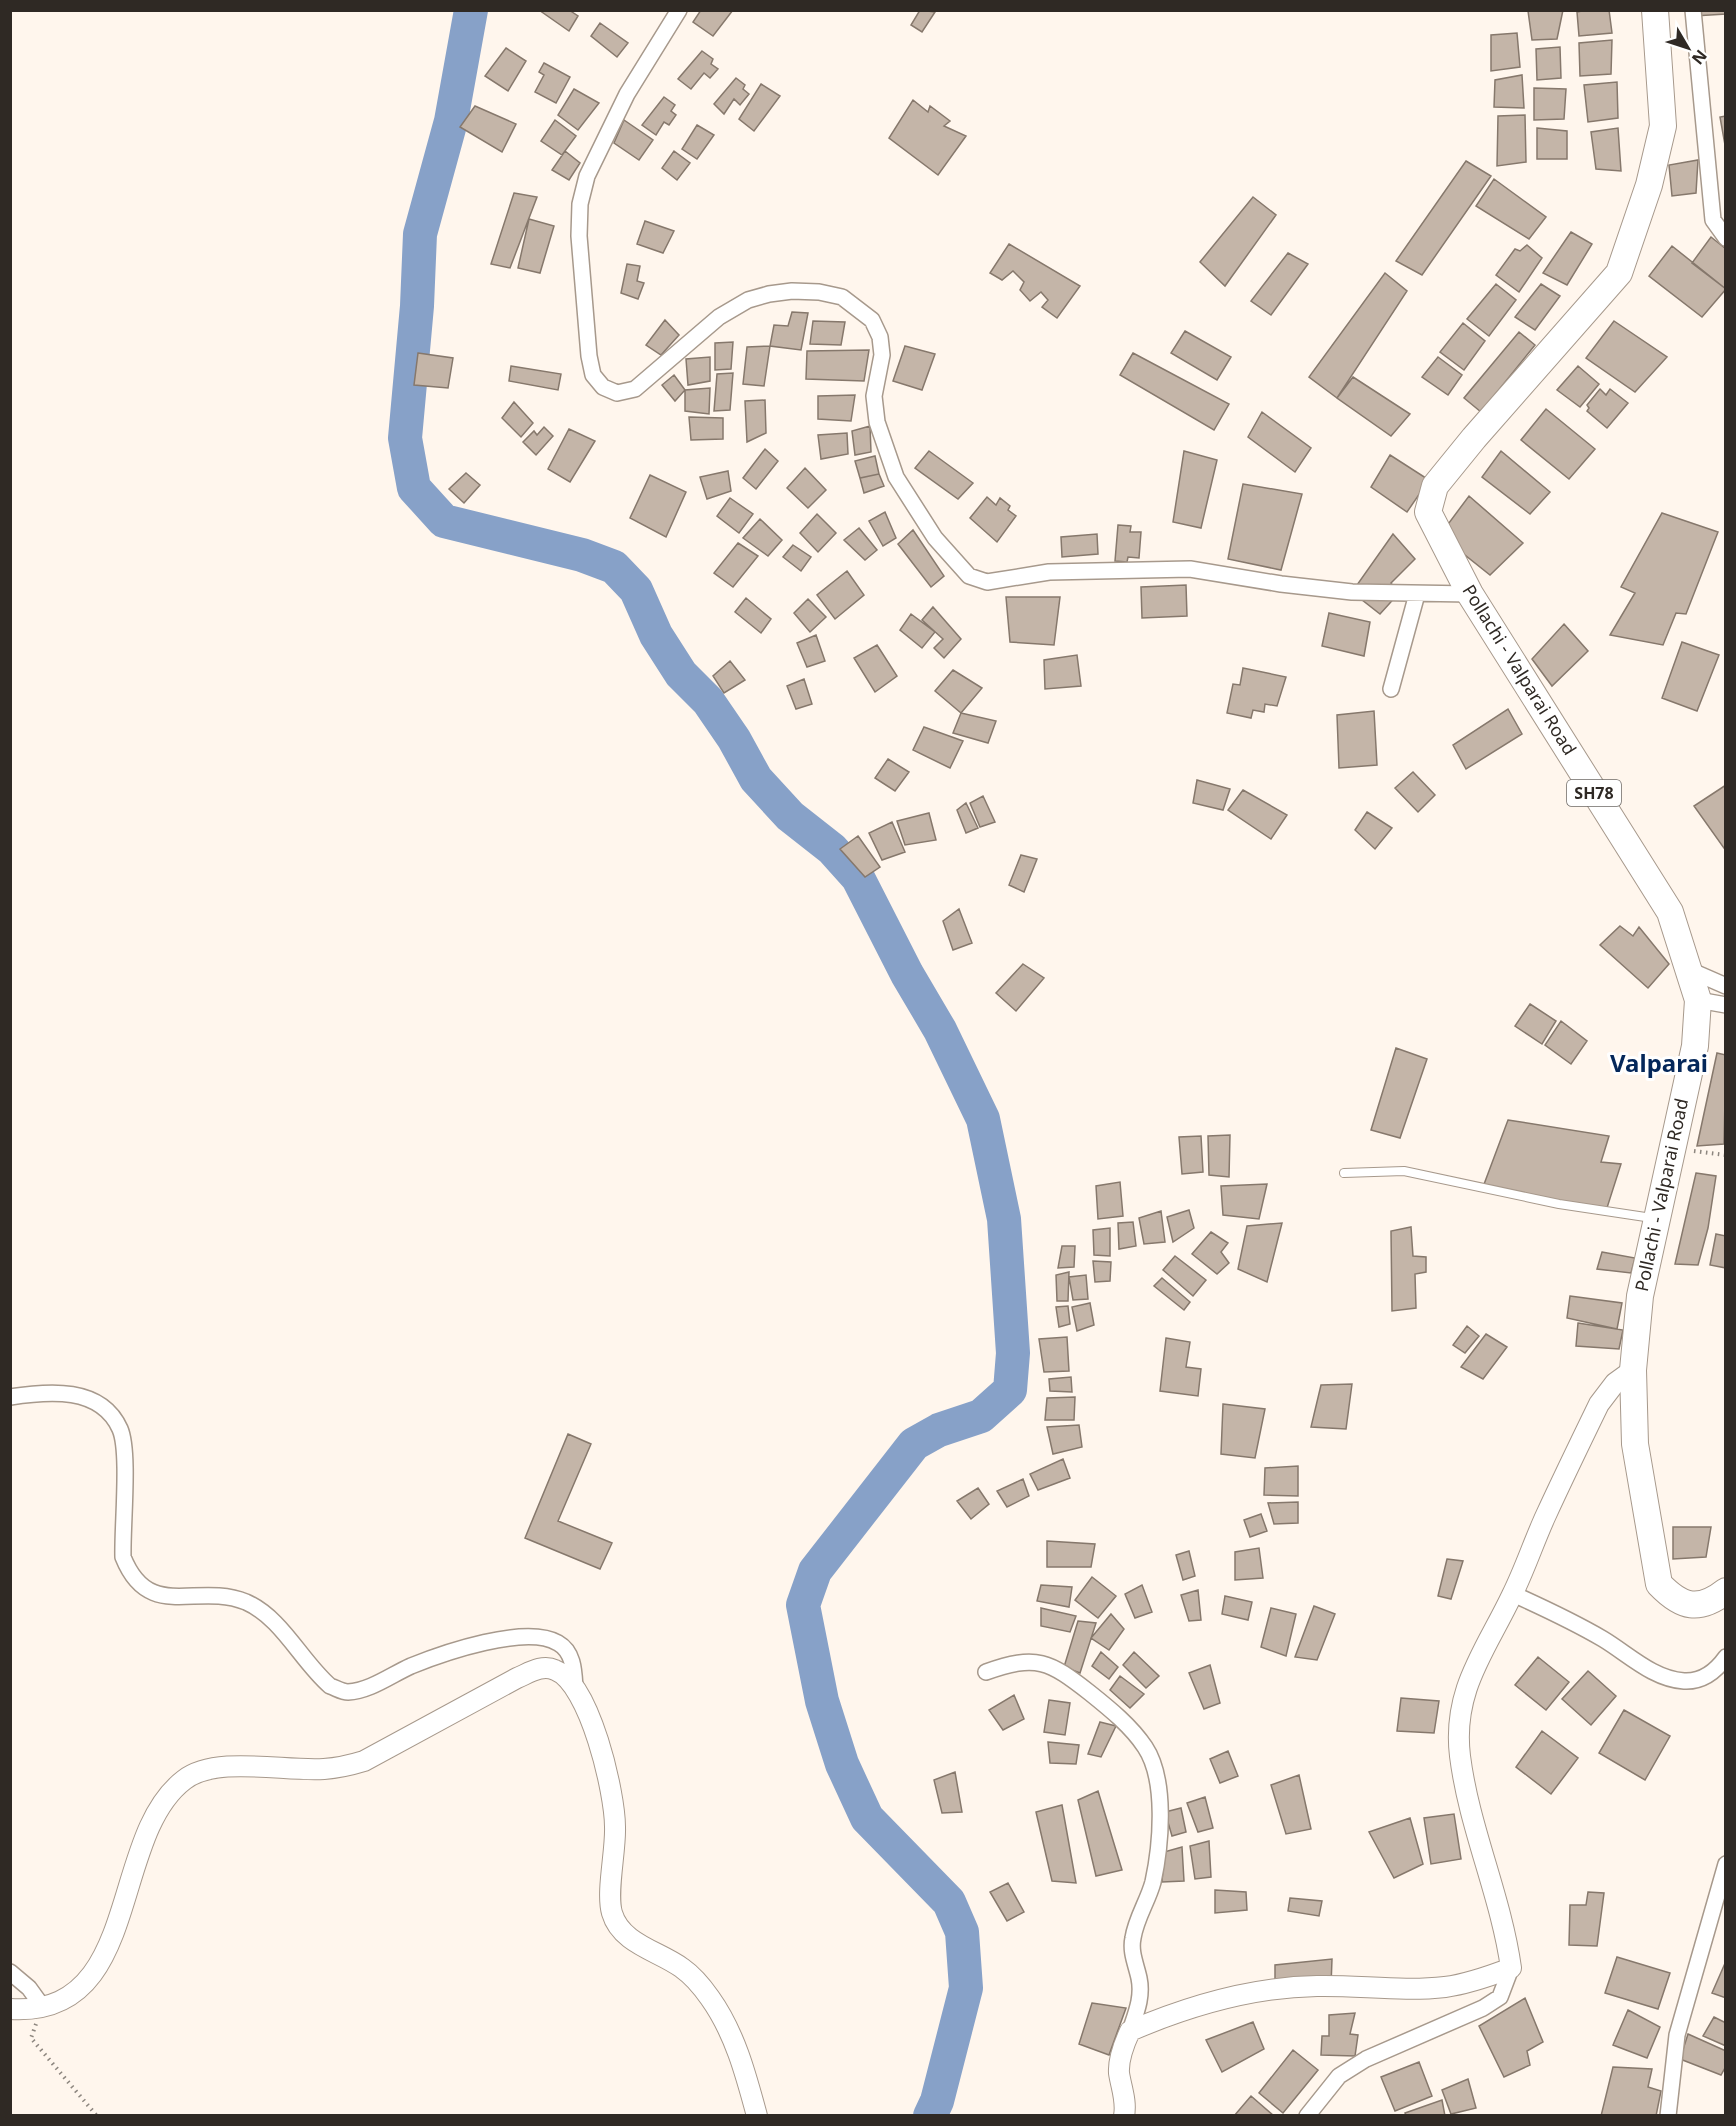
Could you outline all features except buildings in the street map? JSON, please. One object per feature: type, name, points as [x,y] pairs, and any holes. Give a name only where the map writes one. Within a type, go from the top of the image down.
[{"type":"main road","name":"Pollachi - Valparai Road","points":[[1655,10],[1664,126],[1649,185],[1619,273],[1474,438],[1435,486],[1429,500],[1428,512],[1470,594],[1670,912],[1698,1000],[1695,1046],[1640,1296],[1633,1370],[1635,1444],[1659,1584],[1674,1600],[1691,1605],[1712,1601],[1725,1591]]},
{"type":"street","points":[[679,10],[627,94],[587,176],[580,204],[579,236],[589,356],[593,375],[603,387],[617,393],[635,389],[719,317],[748,300],[792,291],[819,292],[842,297],[872,320],[880,337],[882,355],[874,396],[877,422],[896,477],[935,538],[969,576],[987,582],[1049,572],[1190,569],[1281,584],[1352,592],[1470,594]]},
{"type":"street","points":[[1693,10],[1713,220],[1725,238]]},
{"type":"street","points":[[1391,689],[1417,594]]},
{"type":"street","points":[[1687,969],[1725,986]]},
{"type":"street","points":[[1698,1000],[1725,1005]]},
{"type":"street","points":[[1307,2115],[1339,2076],[1366,2059],[1483,2008],[1500,1997],[1511,1968],[1507,1934],[1468,1799],[1460,1755],[1460,1723],[1464,1692],[1473,1667],[1513,1594],[1599,1404],[1615,1383],[1633,1370]]},
{"type":"street","points":[[10,1397],[60,1392],[80,1395],[96,1403],[110,1415],[120,1428],[124,1448],[123,1557],[139,1585],[155,1595],[226,1596],[246,1603],[263,1612],[330,1686],[346,1692],[365,1688],[438,1655],[524,1636],[547,1638],[559,1643],[569,1654],[574,1668],[575,1688]]},
{"type":"street","points":[[1513,1594],[1575,1624],[1632,1660],[1664,1676],[1684,1681],[1706,1677],[1725,1657]]},
{"type":"street","points":[[986,1672],[1026,1662],[1045,1662],[1058,1668],[1122,1720],[1147,1749],[1158,1790],[1160,1829],[1152,1883],[1136,1921],[1132,1940],[1140,2002],[1123,2047],[1119,2071],[1126,2109],[1124,2115]]},
{"type":"street","points":[[10,2008],[42,2007],[60,2000],[97,1969],[115,1933],[152,1817],[167,1795],[187,1778],[207,1769],[231,1767],[323,1769],[364,1761],[453,1710],[542,1668],[555,1669],[566,1676],[575,1688],[593,1727],[611,1793],[615,1825],[612,1911],[617,1926],[629,1937],[683,1968],[710,1997],[727,2025],[757,2115]]},
{"type":"street","points":[[1668,2115],[1677,2035],[1725,1864]]},
{"type":"street","points":[[1130,2031],[1174,2014],[1275,1988],[1446,1987],[1511,1968]]},
{"type":"street","points":[[10,1972],[29,1988],[42,2007]]},
{"type":"lane","points":[[1344,1173],[1404,1171],[1559,1204],[1657,1219]]},
{"type":"path","points":[[1672,1149],[1725,1155]]},
{"type":"path","points":[[42,2007],[31,2038],[97,2115]]},
{"type":"waterway","points":[[471,10],[451,121],[420,234],[417,306],[405,438],[414,488],[444,521],[582,555],[614,567],[636,590],[656,635],[681,674],[708,701],[734,739],[756,779],[790,816],[832,849],[858,878],[907,974],[940,1030],[983,1119],[1004,1219],[1013,1353],[1010,1390],[981,1416],[939,1430],[914,1444],[815,1571],[803,1605],[822,1701],[842,1764],[867,1818],[949,1902],[962,1932],[966,1988],[937,2101],[930,2116]]},
{"type":"district","name":"Valparai","points":[[1659,1064]]}]
